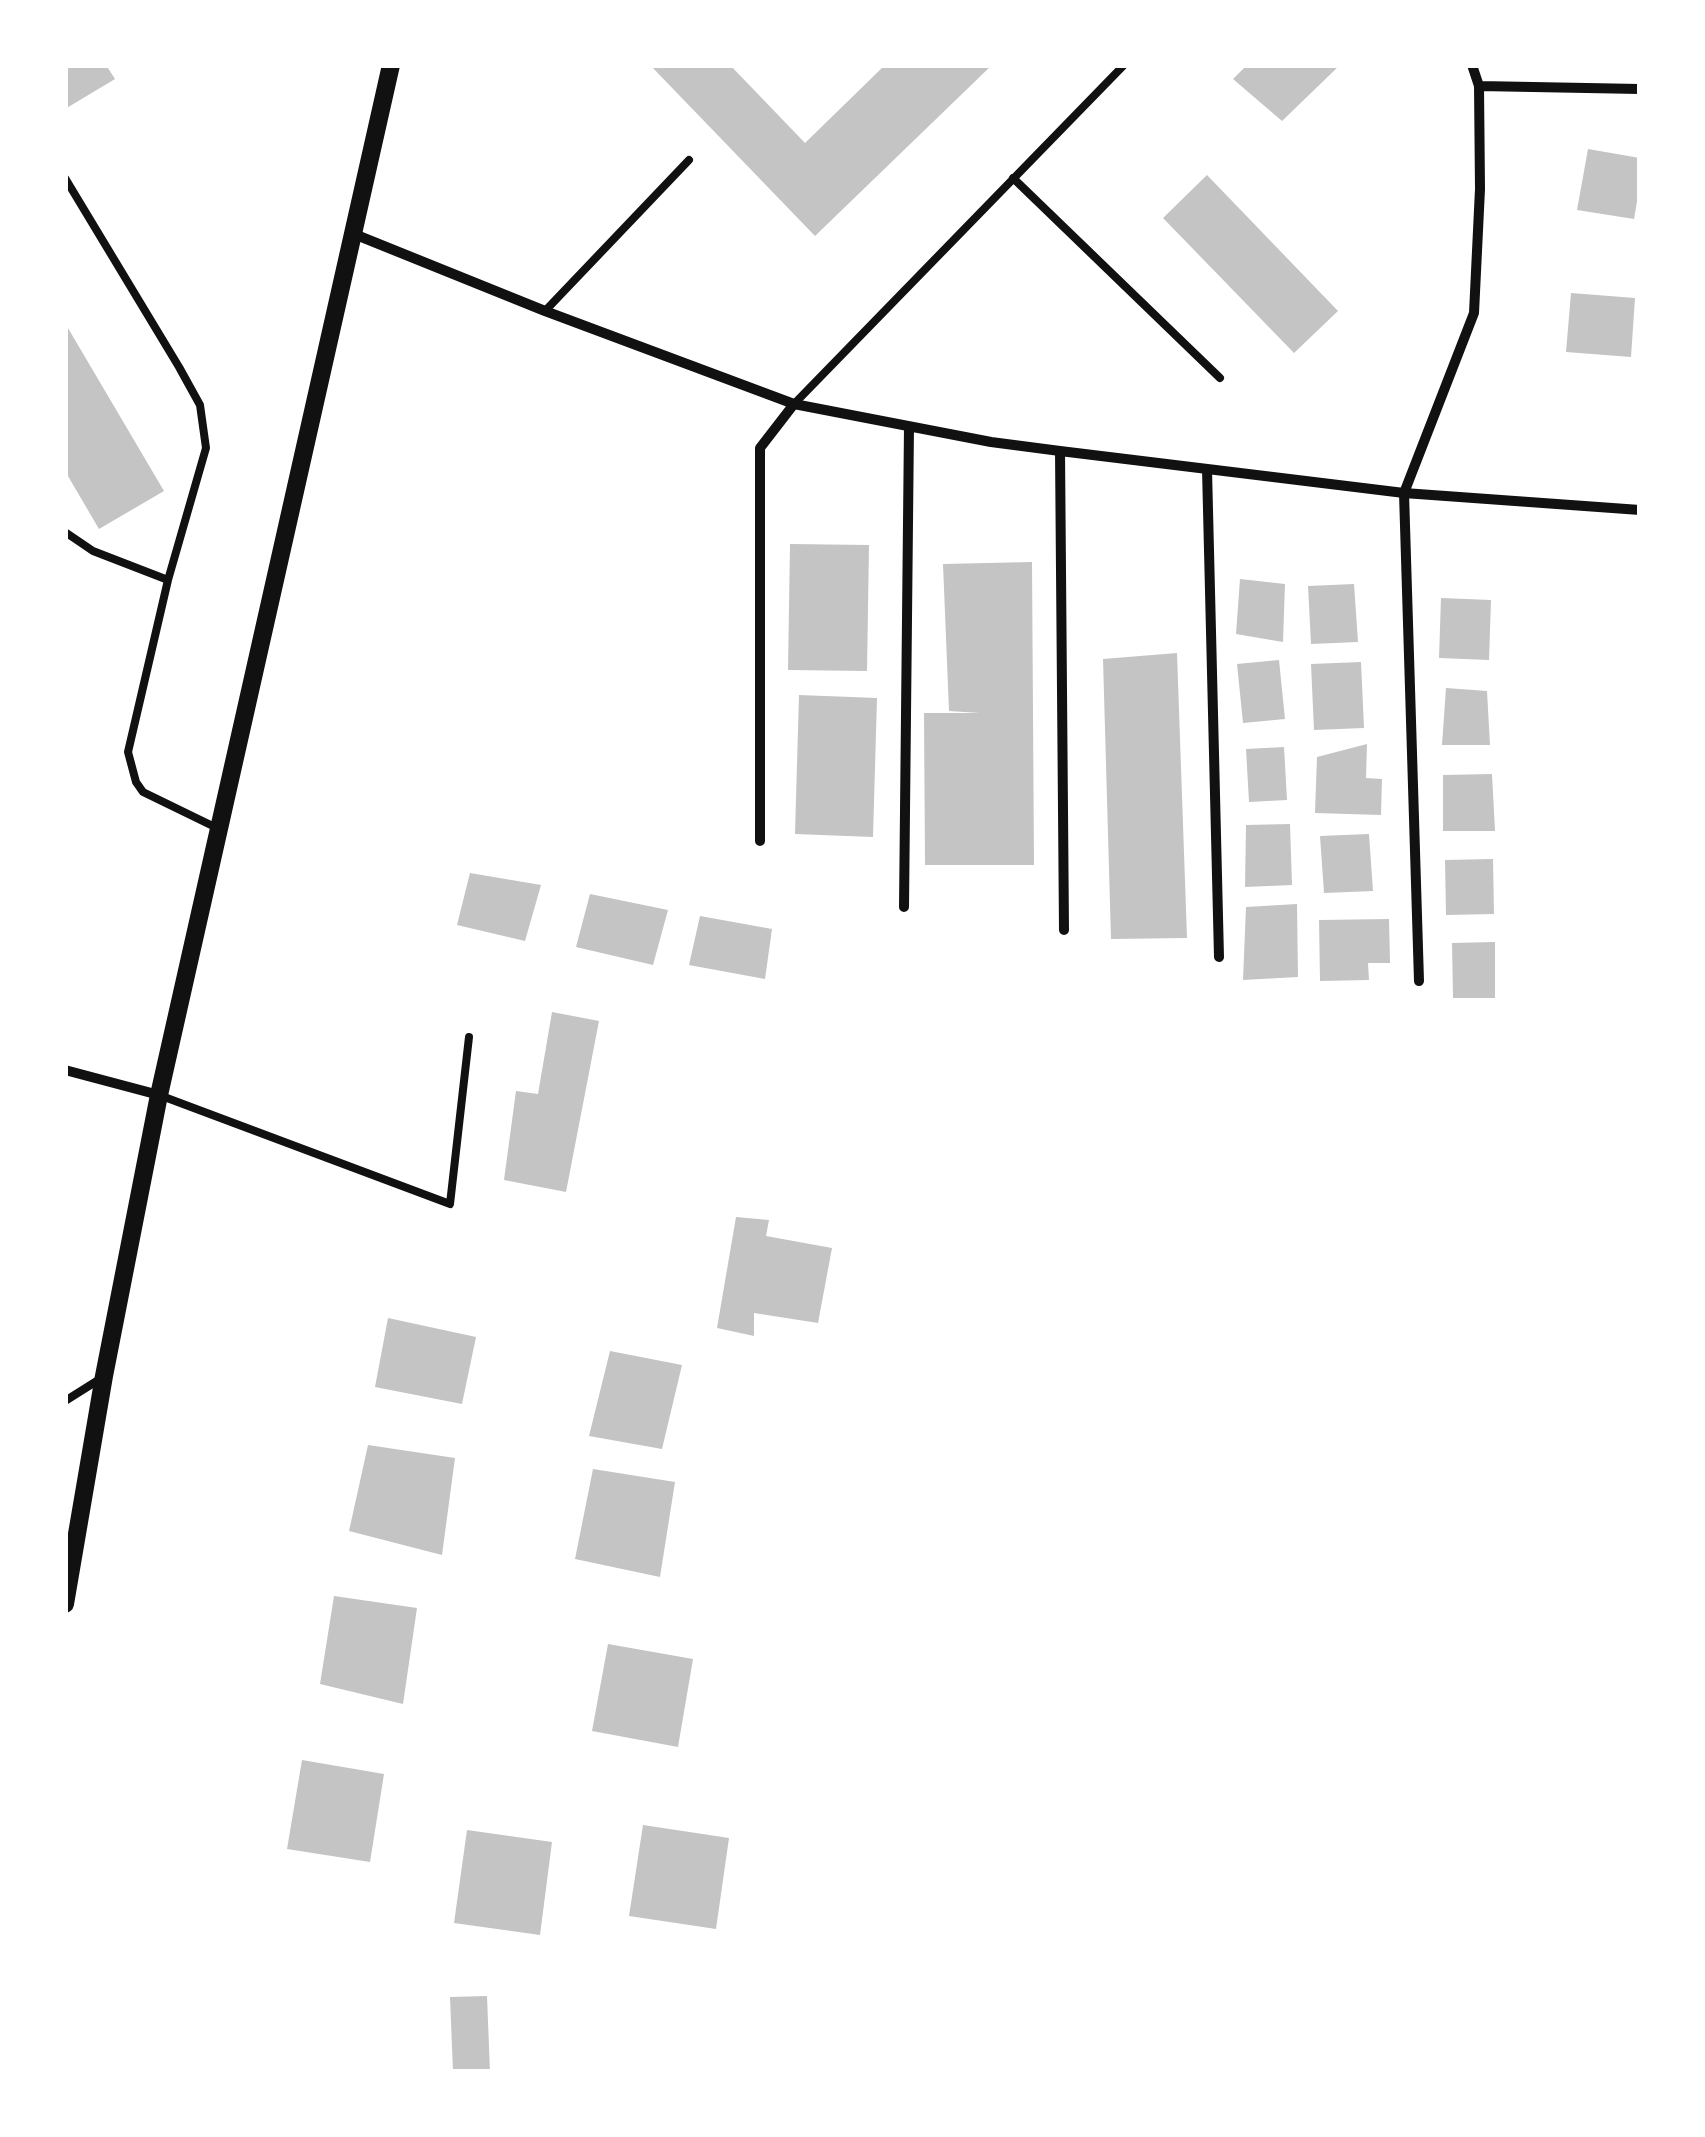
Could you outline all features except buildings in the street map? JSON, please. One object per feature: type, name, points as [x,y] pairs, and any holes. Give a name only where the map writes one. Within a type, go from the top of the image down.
[{"type":"street","points":[[65,1604],[104,1376],[159,1095],[391,65]]},
{"type":"street","points":[[1419,981],[1404,493],[1474,313],[1480,188],[1479,86],[1472,65]]},
{"type":"street","points":[[1479,86],[1640,90]]},
{"type":"street","points":[[354,234],[794,404],[991,442],[1060,451],[1404,493],[1640,510]]},
{"type":"street","points":[[760,841],[760,448],[794,404]]},
{"type":"street","points":[[904,907],[909,426]]},
{"type":"street","points":[[1060,451],[1064,930]]},
{"type":"street","points":[[1208,468],[1219,957]]},
{"type":"street","points":[[65,1070],[159,1095]]},
{"type":"lane","points":[[794,404],[1124,65]]},
{"type":"lane","points":[[545,311],[689,160]]},
{"type":"lane","points":[[65,178],[200,406],[206,448],[168,580],[128,752],[136,782],[143,792],[219,829]]},
{"type":"lane","points":[[1013,178],[1220,378]]},
{"type":"lane","points":[[65,532],[94,551],[168,580]]},
{"type":"lane","points":[[159,1095],[450,1204],[469,1037]]},
{"type":"lane","points":[[65,1401],[104,1376]]}]
